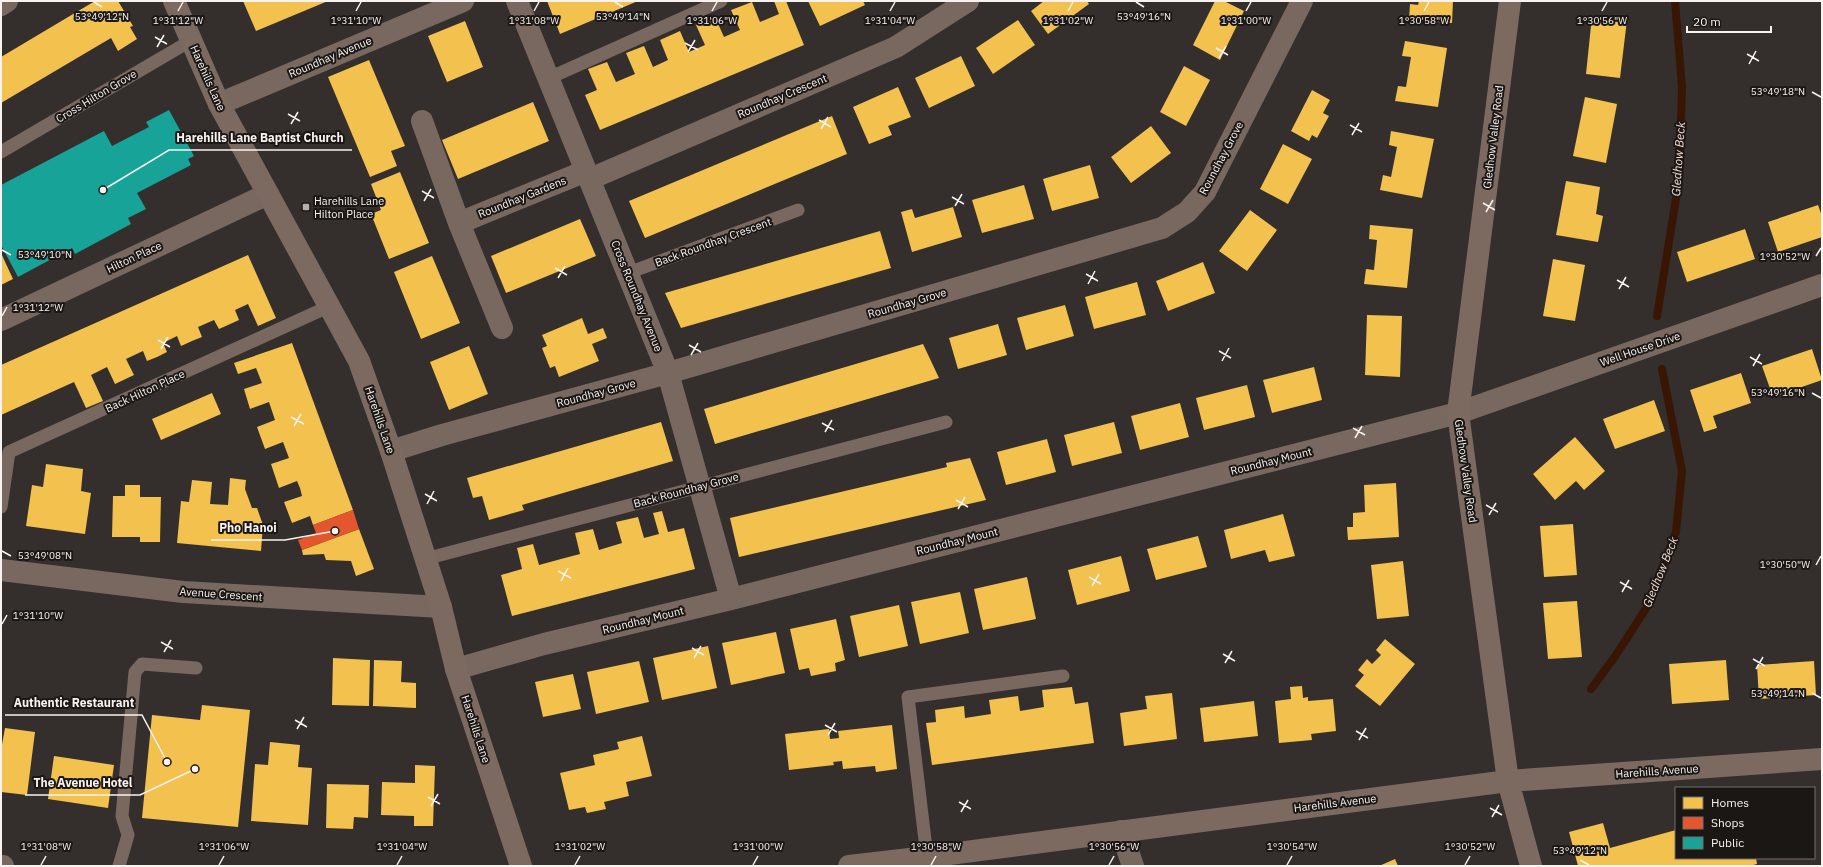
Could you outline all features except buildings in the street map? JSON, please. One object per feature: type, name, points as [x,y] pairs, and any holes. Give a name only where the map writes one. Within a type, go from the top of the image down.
[{"type":"street","points":[[1,5],[7,1]]},
{"type":"street","name":"Harehills Lane","points":[[174,1],[219,104],[359,361],[391,451],[441,607],[456,669],[521,866]]},
{"type":"street","name":"Roundhay Avenue","points":[[219,104],[463,1]]},
{"type":"street","name":"Cross Roundhay Avenue","points":[[517,1],[668,373],[731,599]]},
{"type":"street","name":"Roundhay Crescent","points":[[588,175],[896,47],[968,1]]},
{"type":"street","name":"Roundhay Grove","points":[[391,451],[442,435],[668,373],[1162,228],[1187,212],[1205,192],[1302,1]]},
{"type":"street","name":"Gledhow Valley Road","points":[[1510,1],[1458,413],[1508,781],[1531,866]]},
{"type":"street","points":[[422,121],[459,223],[502,328]]},
{"type":"street","name":"Roundhay Gardens","points":[[459,223],[588,175]]},
{"type":"street","name":"Hilton Place","points":[[1,320],[268,194]]},
{"type":"street","name":"Well House Drive","points":[[1458,413],[1822,285]]},
{"type":"street","name":"Roundhay Mount","points":[[456,669],[544,644],[731,599],[1458,413]]},
{"type":"street","name":"Avenue Crescent","points":[[1,570],[183,592],[441,607]]},
{"type":"street","name":"Harehills Avenue","points":[[849,866],[1508,781],[1822,759]]},
{"type":"street","points":[[1121,831],[1133,866]]},
{"type":"lane","points":[[549,78],[721,1]]},
{"type":"lane","name":"Cross Hilton Grove","points":[[1,152],[192,40]]},
{"type":"lane","name":"Back Roundhay Crescent","points":[[628,273],[798,210]]},
{"type":"lane","name":"Back Hilton Place","points":[[1,506],[9,452],[330,306]]},
{"type":"lane","name":"Back Roundhay Grove","points":[[425,559],[946,422]]},
{"type":"lane","points":[[119,866],[128,835],[122,816],[135,672],[142,664],[196,668]]},
{"type":"lane","points":[[927,857],[908,698],[1062,676]]},
{"type":"waterway","name":"Gledhow Beck","points":[[1657,316],[1679,180],[1682,87],[1675,1]]},
{"type":"waterway","name":"Gledhow Beck","points":[[1591,689],[1614,658],[1647,607],[1676,532],[1682,471],[1662,369]]},
{"type":"place","name":"Harehills Lane Baptist Church","points":[[103,190]]},
{"type":"place","name":"Harehills Lane Hilton Place","points":[[306,207]]},
{"type":"place","name":"Pho Hanoi","points":[[335,531]]},
{"type":"place","name":"Authentic Restaurant","points":[[167,762]]},
{"type":"place","name":"The Avenue Hotel","points":[[195,769]]}]
